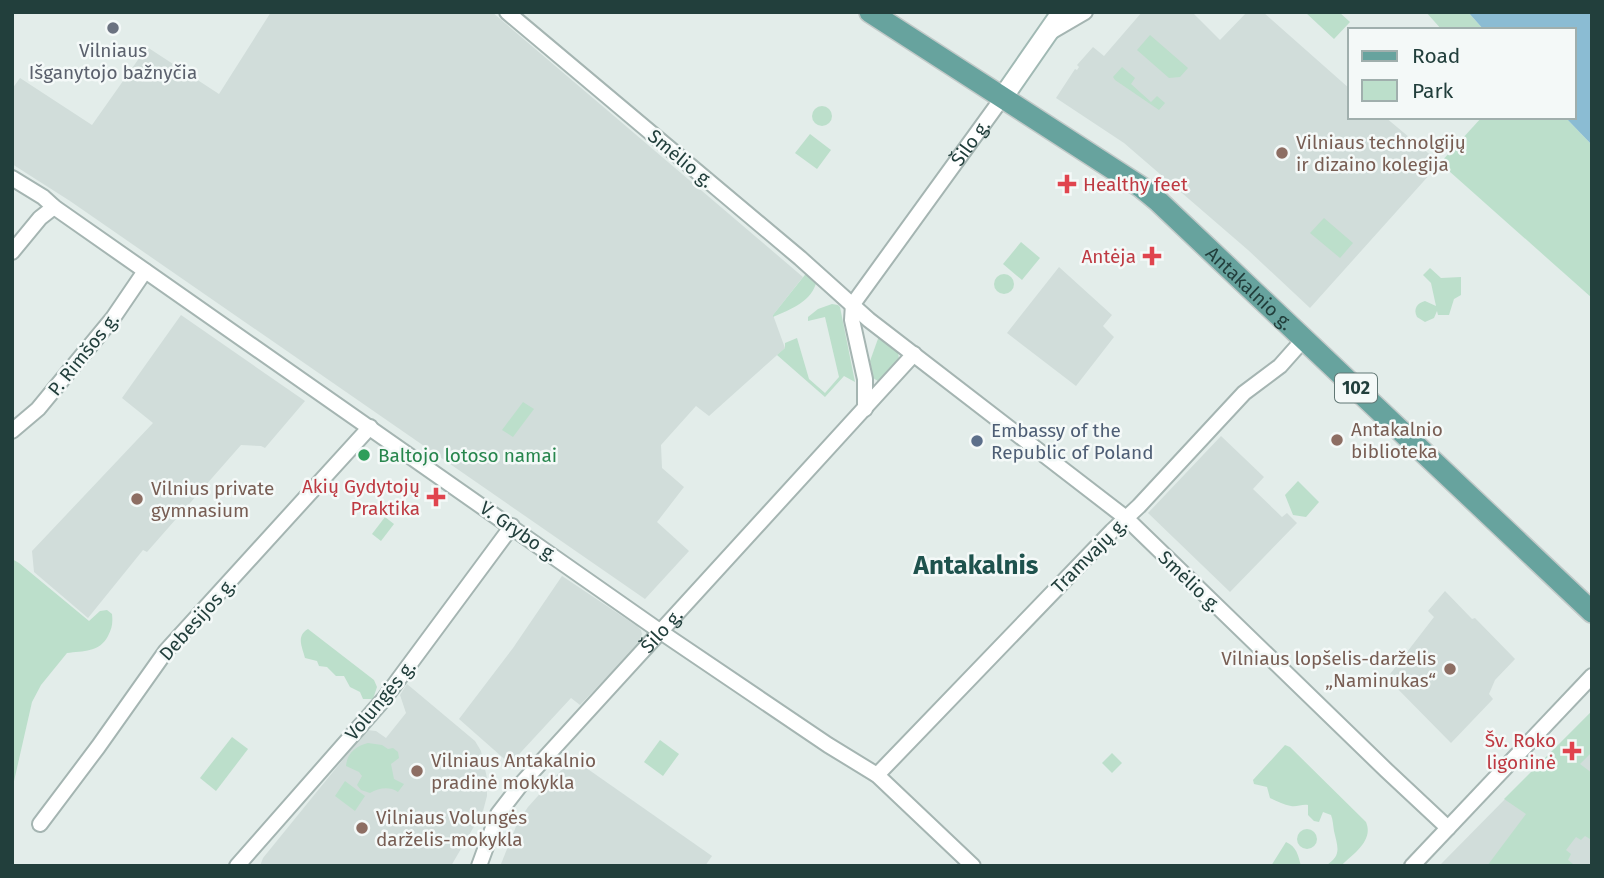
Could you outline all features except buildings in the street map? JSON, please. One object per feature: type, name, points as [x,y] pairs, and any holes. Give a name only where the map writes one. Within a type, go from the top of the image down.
[{"type":"main road","name":"Antakalnio g.","points":[[870,12],[1141,187],[1592,612]]},
{"type":"main road","name":"Šilo g.","points":[[1003,97],[1062,12]]},
{"type":"street","name":"Smėlio g.","points":[[507,12],[853,304]]},
{"type":"street","points":[[1048,34],[1052,12]]},
{"type":"street","points":[[1048,34],[1085,12]]},
{"type":"street","name":"Šilo g.","points":[[853,304],[1003,97]]},
{"type":"street","name":"V. Grybo g.","points":[[12,177],[661,632],[877,775],[973,866]]},
{"type":"street","points":[[12,253],[40,218],[54,207]]},
{"type":"street","name":"P. Rimšos g.","points":[[12,431],[38,409],[113,318],[145,271]]},
{"type":"street","points":[[853,304],[869,320],[914,354]]},
{"type":"street","points":[[853,304],[852,320],[865,379],[865,409]]},
{"type":"street","points":[[856,338],[860,327],[869,320]]},
{"type":"street","name":"Tramvajų g.","points":[[877,775],[1139,506],[1244,393],[1280,366],[1304,339]]},
{"type":"street","name":"Smėlio g.","points":[[914,354],[1126,518],[1448,828]]},
{"type":"street","name":"Šilo g.","points":[[479,866],[498,814],[509,798],[914,354]]},
{"type":"street","points":[[865,379],[872,386],[885,386]]},
{"type":"street","name":"Debesijos g.","points":[[40,824],[166,652],[370,427]]},
{"type":"street","name":"Volungės g.","points":[[237,866],[384,699],[512,526]]},
{"type":"street","points":[[1412,866],[1592,676]]},
{"type":"shaded area","points":[[271,12],[492,12],[803,277],[773,315],[785,348],[709,416],[696,406],[661,445],[662,468],[684,487],[657,522],[689,551],[645,599],[70,201],[12,164],[12,89],[20,78],[92,125],[147,47],[219,94]]},
{"type":"shaded area","name":"Vilniaus technolgijų ir dizaino kolegija","points":[[1142,12],[1192,12],[1220,40],[1247,12],[1263,12],[1348,87],[1348,119],[1387,119],[1440,163],[1310,308],[1248,250],[1124,143],[1056,98],[1079,67],[1077,65],[1093,47],[1104,56]]},
{"type":"shaded area","points":[[1059,267],[1112,315],[1103,326],[1114,337],[1076,386],[1007,333]]},
{"type":"shaded area","name":"Vilnius private gymnasium","points":[[181,315],[305,401],[265,448],[241,445],[147,552],[143,550],[88,618],[34,572],[32,551],[153,423],[122,398]]},
{"type":"shaded area","points":[[1221,436],[1264,477],[1253,489],[1282,517],[1287,513],[1297,523],[1230,592],[1148,513]]},
{"type":"shaded area","points":[[562,576],[637,626],[642,634],[637,646],[580,705],[571,698],[510,764],[459,719],[513,648]]},
{"type":"shaded area","name":"Vilniaus lopšelis-darželis „Naminukas“","points":[[1445,591],[1515,659],[1495,680],[1489,694],[1493,699],[1451,743],[1387,678],[1434,617],[1428,611]]},
{"type":"shaded area","points":[[407,684],[475,741],[481,751],[487,778],[487,796],[483,811],[451,866],[260,866],[263,858],[367,730],[376,731],[386,738],[406,713],[400,695]]},
{"type":"shaded area","name":"Šv. Roko ligoninė","points":[[1592,711],[1592,866],[1441,866],[1441,864]]},
{"type":"shaded area","points":[[572,758],[712,856],[705,866],[503,866],[501,864],[517,824],[528,807]]},
{"type":"green space","points":[[1305,12],[1339,12],[1350,22],[1334,39]]},
{"type":"green space","points":[[1426,12],[1468,12],[1482,28],[1440,28]]},
{"type":"green space","points":[[1150,35],[1188,68],[1180,77],[1169,78],[1137,50]]},
{"type":"green space","points":[[1122,67],[1135,78],[1131,84],[1151,102],[1157,96],[1165,103],[1159,110],[1115,80],[1113,77]]},
{"type":"green space","points":[[822,106],[829,109],[832,116],[829,123],[822,126],[815,123],[812,116],[815,109]]},
{"type":"green space","points":[[1480,119],[1567,119],[1592,145],[1592,298],[1440,163]]},
{"type":"green space","points":[[810,134],[831,150],[817,169],[795,153]]},
{"type":"green space","points":[[1324,218],[1353,243],[1340,258],[1310,233]]},
{"type":"green space","points":[[1021,242],[1040,258],[1022,280],[1003,264]]},
{"type":"green space","points":[[1430,268],[1441,278],[1461,277],[1461,295],[1454,299],[1449,315],[1438,315],[1437,311],[1434,318],[1425,322],[1417,317],[1416,309],[1425,301],[1436,306],[1431,283],[1423,275]]},
{"type":"green space","points":[[808,271],[817,280],[811,294],[800,304],[773,317],[773,315]]},
{"type":"green space","points":[[1004,274],[1011,277],[1014,284],[1011,291],[1004,294],[997,291],[994,284],[997,277]]},
{"type":"green space","points":[[832,304],[840,307],[855,382],[844,376],[825,397],[777,355],[785,348],[785,343],[797,338],[809,379],[825,393],[839,377],[825,317],[808,321],[808,317],[818,309]]},
{"type":"green space","points":[[879,336],[898,351],[899,360],[878,381],[873,378],[870,361]]},
{"type":"green space","points":[[523,402],[534,409],[513,437],[502,430]]},
{"type":"green space","points":[[1298,481],[1319,502],[1306,517],[1293,515],[1285,495]]},
{"type":"green space","points":[[385,517],[394,524],[381,541],[372,534]]},
{"type":"green space","points":[[12,559],[89,621],[100,611],[107,610],[112,614],[112,621],[105,641],[90,650],[67,653],[41,685],[32,702],[12,790]]},
{"type":"green space","points":[[308,629],[374,680],[377,687],[373,699],[363,699],[360,692],[350,687],[344,676],[336,676],[327,667],[319,666],[317,661],[305,658],[301,638]]},
{"type":"green space","name":"Šv. Roko ligoninė","points":[[1592,711],[1592,752],[1580,764],[1592,773],[1592,838],[1585,836],[1581,840],[1576,837],[1566,850],[1571,854],[1568,860],[1573,864],[1571,866],[1487,866],[1526,814],[1504,799]]},
{"type":"green space","points":[[232,737],[248,749],[216,791],[200,778]]},
{"type":"green space","points":[[660,740],[679,754],[663,776],[644,762]]},
{"type":"green space","points":[[368,743],[393,748],[398,752],[399,758],[391,764],[394,779],[404,784],[398,792],[384,788],[370,793],[361,790],[357,785],[362,776],[346,766],[348,757],[360,746]]},
{"type":"green space","points":[[1285,745],[1366,822],[1368,829],[1365,841],[1341,866],[1325,866],[1334,859],[1337,851],[1331,815],[1323,812],[1319,822],[1314,821],[1308,815],[1308,805],[1283,804],[1270,798],[1267,787],[1254,784],[1253,780]]},
{"type":"green space","points":[[1112,753],[1122,763],[1112,773],[1102,763]]},
{"type":"green space","points":[[345,781],[365,796],[355,811],[335,796]]},
{"type":"green space","points":[[1303,829],[1311,829],[1317,839],[1311,849],[1303,849],[1297,843],[1297,835]]},
{"type":"green space","points":[[1286,842],[1295,849],[1301,866],[1271,866]]},
{"type":"water","points":[[1468,12],[1592,12],[1592,145],[1567,119],[1576,119],[1576,28],[1482,28]]},
{"type":"place","name":"Vilniaus Išganytojo bažnyčia","points":[[113,28]]},
{"type":"place","name":"Vilniaus technolgijų ir dizaino kolegija","points":[[1282,153]]},
{"type":"place","name":"Healthy feet","points":[[1067,184]]},
{"type":"place","name":"Antėja","points":[[1152,256]]},
{"type":"place","name":"Antakalnio biblioteka","points":[[1337,440]]},
{"type":"place","name":"Embassy of the Republic of Poland","points":[[977,441]]},
{"type":"place","name":"Baltojo lotoso namai","points":[[364,455]]},
{"type":"place","name":"Akių Gydytojų Praktika","points":[[436,497]]},
{"type":"place","name":"Vilnius private gymnasium","points":[[137,499]]},
{"type":"place","name":"Vilniaus lopšelis-darželis „Naminukas“","points":[[1450,669]]},
{"type":"place","name":"Šv. Roko ligoninė","points":[[1572,751]]},
{"type":"place","name":"Vilniaus Antakalnio pradinė mokykla","points":[[417,771]]},
{"type":"place","name":"Vilniaus Volungės darželis-mokykla","points":[[362,828]]},
{"type":"district","name":"Antakalnis","points":[[976,565]]}]
